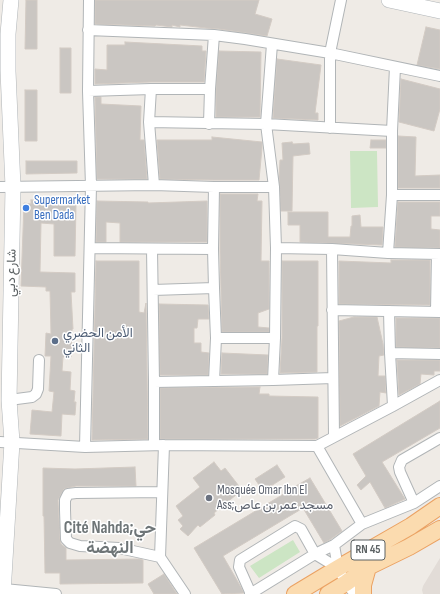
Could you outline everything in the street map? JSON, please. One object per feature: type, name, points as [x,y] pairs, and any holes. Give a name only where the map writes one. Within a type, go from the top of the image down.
[{"type":"main road","name":"شارع دبي","points":[[4,592],[6,442],[9,400],[6,187],[8,34],[11,0]]},
{"type":"main road","points":[[389,0],[415,3],[440,10]]},
{"type":"main road","name":"RN 45","points":[[295,594],[410,526],[440,506]]},
{"type":"main road","name":"RN 45","points":[[328,594],[350,588],[368,567],[409,547],[440,529]]},
{"type":"main road","points":[[363,594],[368,567]]},
{"type":"street","points":[[85,447],[91,186],[88,91],[89,0]]},
{"type":"street","points":[[330,128],[330,53],[341,0]]},
{"type":"street","points":[[88,30],[214,35],[245,39],[330,53],[440,76]]},
{"type":"street","points":[[209,124],[214,35]]},
{"type":"street","points":[[272,44],[266,124],[274,187],[276,248],[275,338],[272,380]]},
{"type":"street","points":[[388,253],[392,195],[392,131],[395,67]]},
{"type":"street","points":[[88,91],[210,89]]},
{"type":"street","points":[[151,90],[149,122],[154,185]]},
{"type":"street","points":[[149,122],[266,124],[392,131]]},
{"type":"street","points":[[6,187],[154,185],[274,187]]},
{"type":"street","points":[[214,187],[213,249],[216,338],[214,381]]},
{"type":"street","points":[[392,195],[440,195]]},
{"type":"street","points":[[90,248],[213,249]]},
{"type":"street","points":[[276,248],[439,254],[438,312],[332,310]]},
{"type":"street","points":[[152,249],[154,445]]},
{"type":"street","points":[[332,249],[334,437]]},
{"type":"street","points":[[152,290],[214,288]]},
{"type":"street","points":[[390,311],[390,353],[393,406]]},
{"type":"street","points":[[216,338],[275,338]]},
{"type":"street","points":[[390,353],[440,354]]},
{"type":"street","points":[[9,400],[32,397],[36,394],[38,389],[39,360]]},
{"type":"street","points":[[154,382],[334,378]]},
{"type":"street","points":[[6,442],[85,447],[154,445],[317,446],[440,380]]},
{"type":"street","points":[[414,503],[400,472],[399,466],[402,460],[440,438]]},
{"type":"street","points":[[164,445],[160,557],[185,594]]},
{"type":"street","points":[[317,446],[362,524]]},
{"type":"street","points":[[338,568],[315,554],[301,528],[297,526],[240,560],[239,564],[250,594],[315,554],[334,545],[362,524],[414,503],[440,486]]},
{"type":"street","points":[[160,557],[120,548],[80,546],[70,543],[66,539],[65,500],[68,494],[76,493],[162,492]]},
{"type":"street","points":[[334,545],[338,568],[350,588]]},
{"type":"street","points":[[4,592],[56,594]]},
{"type":"shaded area","points":[[440,558],[440,594],[423,594],[423,586]]},
{"type":"green space","points":[[350,151],[377,151],[378,207],[351,208]]},
{"type":"green space","points":[[293,540],[300,552],[259,578],[250,566]]},
{"type":"building","points":[[26,0],[37,0],[37,49],[25,49]]},
{"type":"building","points":[[95,0],[259,0],[255,14],[272,19],[267,36],[180,25],[180,27],[172,25],[172,27],[156,25],[95,24]]},
{"type":"building","points":[[426,27],[440,30],[440,69],[417,65]]},
{"type":"building","points":[[125,42],[202,46],[202,51],[206,51],[204,82],[95,84],[95,69],[107,70],[107,45],[125,45]]},
{"type":"building","points":[[60,48],[71,48],[71,93],[60,93]]},
{"type":"building","points":[[219,51],[261,52],[260,117],[216,117],[216,89]]},
{"type":"building","points":[[277,59],[321,65],[315,113],[318,113],[318,120],[273,118]]},
{"type":"building","points":[[401,79],[440,89],[440,109],[434,131],[399,122]]},
{"type":"building","points":[[25,90],[37,90],[37,141],[25,141]]},
{"type":"building","points":[[95,97],[101,97],[101,104],[141,106],[140,140],[144,140],[147,179],[97,179]]},
{"type":"building","points":[[398,136],[416,137],[415,176],[440,175],[440,188],[398,188]]},
{"type":"building","points":[[212,137],[262,142],[259,180],[160,179],[157,140],[212,140]]},
{"type":"building","points":[[371,140],[386,140],[386,148],[370,148]]},
{"type":"building","points":[[292,142],[293,144],[309,143],[310,154],[293,156],[292,211],[281,211],[279,177],[280,160],[283,160],[282,143]]},
{"type":"building","points":[[26,161],[77,161],[77,173],[26,174]]},
{"type":"building","points":[[220,194],[258,194],[257,201],[262,201],[261,261],[269,261],[269,309],[258,313],[258,327],[269,328],[269,332],[222,332]]},
{"type":"building","points":[[31,200],[47,200],[47,204],[76,205],[75,256],[54,256],[54,224],[41,223],[40,272],[75,273],[75,292],[71,292],[73,329],[71,357],[63,357],[62,371],[71,372],[70,390],[75,391],[75,415],[62,414],[61,436],[30,434],[32,410],[52,412],[54,392],[49,391],[51,356],[45,356],[46,333],[51,334],[50,291],[46,291],[46,287],[21,286],[24,203],[31,204]]},
{"type":"building","points":[[97,201],[148,203],[207,201],[207,242],[120,242],[120,223],[106,222],[106,242],[96,242]]},
{"type":"building","points":[[398,202],[440,202],[440,216],[431,216],[431,229],[440,230],[440,248],[395,247]]},
{"type":"building","points":[[288,212],[328,212],[328,237],[350,237],[352,216],[360,215],[361,227],[383,227],[382,245],[300,242],[300,225],[288,225]]},
{"type":"building","points":[[391,260],[430,260],[430,305],[339,304],[339,261],[391,263]]},
{"type":"building","points":[[96,261],[139,261],[139,312],[144,313],[146,303],[148,439],[92,440]]},
{"type":"building","points":[[282,261],[318,261],[317,372],[280,373],[282,338]]},
{"type":"building","points":[[159,304],[208,305],[209,319],[198,319],[197,328],[194,328],[194,343],[201,343],[201,352],[209,353],[208,375],[160,375]]},
{"type":"building","points":[[354,317],[377,317],[384,355],[379,356],[378,376],[385,376],[386,393],[380,392],[379,406],[340,426],[339,321]]},
{"type":"building","points":[[396,318],[440,318],[440,348],[396,347]]},
{"type":"building","points":[[222,353],[268,355],[267,374],[221,374]]},
{"type":"building","points":[[397,360],[440,360],[440,371],[434,371],[434,375],[421,374],[420,384],[399,395]]},
{"type":"building","points":[[260,387],[259,394],[269,394],[269,396],[318,397],[318,438],[160,439],[160,388]]},
{"type":"building","points":[[440,401],[440,428],[382,462],[405,499],[385,508],[370,482],[361,490],[357,485],[366,476],[353,454]]},
{"type":"building","name":"Mosquée Omar Ibn El Ass;مسجد عمر بن عاص","points":[[214,462],[221,471],[225,468],[242,490],[214,513],[215,515],[200,527],[198,525],[188,536],[180,529],[183,526],[178,520],[183,516],[176,506],[200,487],[193,478]]},
{"type":"building","points":[[277,465],[285,477],[263,491],[255,479]]},
{"type":"building","points":[[135,467],[136,486],[76,486],[64,489],[58,500],[60,539],[61,544],[66,548],[66,560],[143,560],[143,583],[60,584],[60,573],[45,573],[43,468],[75,469]]},
{"type":"building","points":[[310,478],[342,531],[324,543],[303,508],[223,556],[244,593],[222,594],[194,548],[292,489],[295,494],[294,487]]},
{"type":"building","points":[[164,574],[177,594],[154,594],[148,584]]},
{"type":"place","name":"Supermarket Ben Dada","points":[[26,208]]},
{"type":"place","name":"الأمن الحضري الثاني","points":[[55,341]]},
{"type":"place","name":"Mosquée Omar Ibn El Ass;مسجد عمر بن عاص","points":[[209,498]]},
{"type":"district","name":"Cité Nahda;حي النهضة","points":[[110,539]]}]
